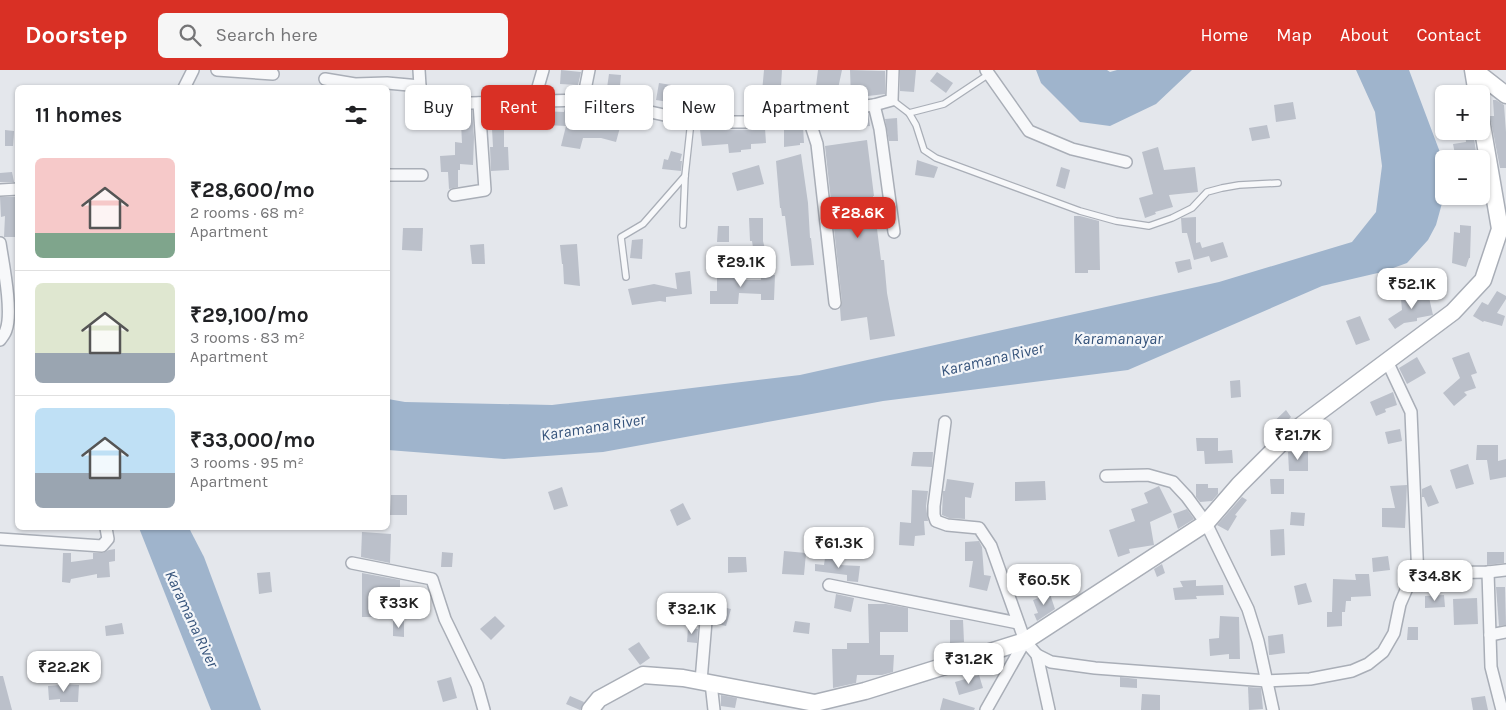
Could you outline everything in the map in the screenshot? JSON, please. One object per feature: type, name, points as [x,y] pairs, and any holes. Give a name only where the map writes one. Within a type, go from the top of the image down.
[{"type":"main road","points":[[1474,70],[1476,85]]},
{"type":"main road","points":[[1474,70],[1506,95]]},
{"type":"main road","points":[[590,710],[599,699],[643,676],[682,678],[815,703],[865,691],[1025,640],[1206,522],[1291,432],[1453,312],[1483,280],[1500,230],[1485,140]]},
{"type":"street","points":[[186,85],[193,70]]},
{"type":"street","points":[[217,70],[273,74]]},
{"type":"street","points":[[419,70],[420,85]]},
{"type":"street","points":[[539,85],[543,70]]},
{"type":"street","points":[[586,85],[589,70]]},
{"type":"street","points":[[868,106],[892,100],[893,70]]},
{"type":"street","points":[[987,72],[1029,130],[1072,149],[1126,162]]},
{"type":"street","points":[[325,80],[355,84],[387,83],[409,85]]},
{"type":"street","points":[[454,195],[485,190],[479,103],[471,103]]},
{"type":"street","points":[[874,105],[880,129],[894,232]]},
{"type":"street","points":[[813,130],[817,144],[835,303]]},
{"type":"street","points":[[390,175],[422,175]]},
{"type":"street","points":[[0,190],[15,188]]},
{"type":"street","points":[[0,243],[8,314],[6,330],[0,340]]},
{"type":"street","points":[[1387,361],[1411,412],[1418,580]]},
{"type":"street","points":[[945,422],[934,506],[936,521],[947,525],[979,528],[991,546],[1025,640],[1037,655],[1051,662],[1073,666],[1267,681],[1310,679],[1352,671],[1368,664],[1383,652],[1394,633],[1400,604],[1407,588],[1418,580],[1432,573],[1506,570]]},
{"type":"street","points":[[1106,476],[1148,475],[1173,482],[1206,522],[1248,609],[1258,641],[1273,710]]},
{"type":"street","points":[[0,539],[102,546],[108,539],[106,530]]},
{"type":"street","points":[[352,563],[432,579],[445,619],[477,686],[484,710]]},
{"type":"street","points":[[1488,572],[1491,666],[1502,710]]},
{"type":"street","points":[[829,585],[1018,623]]},
{"type":"street","points":[[707,609],[706,682],[714,710]]},
{"type":"street","points":[[1490,635],[1506,632]]},
{"type":"street","points":[[986,710],[1025,640]]},
{"type":"street","points":[[1037,655],[1050,710]]},
{"type":"lane","points":[[908,113],[944,104],[987,72]]},
{"type":"lane","points":[[892,100],[908,113],[916,125],[924,150],[936,158],[1080,211],[1116,221],[1149,226],[1172,218],[1192,208],[1207,192],[1239,185],[1278,183]]},
{"type":"lane","points":[[682,225],[690,130]]},
{"type":"lane","points":[[626,277],[621,237],[643,224],[685,176]]},
{"type":"water","points":[[1036,70],[1107,70],[1110,72],[1117,70],[1192,70],[1156,104],[1110,126],[1080,122],[1041,83]]},
{"type":"water","name":"Karamanayar","points":[[1356,70],[1409,70],[1439,150],[1435,150],[1435,205],[1442,205],[1436,225],[1428,240],[1407,263],[1382,272],[1322,286],[1128,370],[883,401],[603,452],[504,459],[390,450],[390,399],[405,402],[552,405],[800,375],[1219,282],[1352,242],[1376,212],[1382,166],[1375,112]]},
{"type":"water","name":"Karamana River","points":[[140,530],[190,530],[204,557],[261,710],[211,710]]},
{"type":"building","points":[[561,70],[581,72],[578,85],[560,84]]},
{"type":"building","points":[[764,70],[782,70],[781,85],[763,85]]},
{"type":"building","points":[[818,70],[842,70],[839,85],[816,85]]},
{"type":"building","points":[[850,70],[885,71],[885,94],[868,96],[868,85],[851,85]]},
{"type":"building","points":[[900,70],[916,70],[914,92],[900,91]]},
{"type":"building","points":[[937,72],[953,83],[946,93],[930,81]]},
{"type":"building","points":[[609,74],[621,75],[620,85],[607,85]]},
{"type":"building","points":[[659,83],[672,85],[663,85],[663,101],[656,100]]},
{"type":"building","points":[[1493,100],[1496,100],[1504,105],[1506,168],[1500,168],[1490,116],[1494,116]]},
{"type":"building","points":[[1293,102],[1296,119],[1276,122],[1274,105]]},
{"type":"building","points":[[565,108],[565,126],[555,125],[555,112],[564,112]]},
{"type":"building","points":[[471,110],[474,137],[473,165],[460,164],[458,187],[449,189],[448,172],[441,172],[440,156],[455,155],[455,142],[462,143],[461,130],[471,130]]},
{"type":"building","points":[[897,118],[898,141],[889,141],[885,119]]},
{"type":"building","points":[[1267,125],[1270,138],[1252,141],[1249,128]]},
{"type":"building","points":[[5,130],[14,131],[13,146],[5,146]]},
{"type":"building","points":[[492,130],[504,130],[504,147],[508,147],[509,170],[491,171],[490,147],[493,147]]},
{"type":"building","points":[[565,130],[619,130],[616,142],[601,138],[583,138],[580,149],[561,146]]},
{"type":"building","points":[[700,130],[765,130],[766,143],[751,144],[751,149],[729,153],[728,144],[702,146]]},
{"type":"building","points":[[784,130],[803,130],[804,143],[784,147]]},
{"type":"building","points":[[867,140],[881,260],[884,260],[887,293],[895,336],[870,340],[867,317],[841,321],[840,308],[842,302],[825,146]]},
{"type":"building","points":[[1466,140],[1474,140],[1476,150],[1454,150],[1453,144],[1466,142]]},
{"type":"building","points":[[1158,147],[1164,170],[1195,167],[1198,192],[1169,195],[1173,207],[1155,212],[1156,214],[1145,218],[1139,198],[1153,194],[1142,152]]},
{"type":"building","points":[[671,151],[682,154],[680,161],[682,161],[681,171],[662,169],[664,159],[668,160]]},
{"type":"building","points":[[801,154],[814,265],[791,266],[785,216],[782,216],[780,208],[776,161]]},
{"type":"building","points":[[917,160],[938,167],[934,178],[915,175]]},
{"type":"building","points":[[759,165],[764,184],[737,191],[732,173]]},
{"type":"building","points":[[1061,167],[1070,170],[1065,189],[1056,186]]},
{"type":"building","points":[[12,172],[14,182],[0,182],[0,173]]},
{"type":"building","points":[[0,197],[15,197],[15,237],[4,237],[5,216],[1,217]]},
{"type":"building","points":[[1074,216],[1099,221],[1100,270],[1088,270],[1088,273],[1075,273]]},
{"type":"building","points":[[1196,217],[1196,243],[1200,242],[1202,248],[1223,242],[1228,257],[1211,262],[1209,256],[1194,260],[1187,233],[1182,233],[1181,218]]},
{"type":"building","points":[[749,218],[763,218],[763,241],[766,253],[754,254],[752,241],[750,241]]},
{"type":"building","points":[[1460,225],[1471,226],[1470,258],[1466,267],[1452,263],[1454,232],[1460,233]]},
{"type":"building","points":[[718,226],[729,226],[729,242],[717,242]]},
{"type":"building","points":[[403,228],[423,228],[422,251],[402,250]]},
{"type":"building","points":[[643,239],[642,259],[630,258],[632,240]]},
{"type":"building","points":[[484,244],[485,264],[472,264],[470,245]]},
{"type":"building","points":[[577,244],[580,286],[564,284],[560,245]]},
{"type":"building","points":[[1190,259],[1192,269],[1178,273],[1175,262]]},
{"type":"building","points":[[690,271],[692,294],[666,297],[666,302],[660,301],[632,305],[628,289],[654,284],[677,289],[675,273]]},
{"type":"building","points":[[717,271],[739,272],[739,280],[761,280],[761,275],[775,275],[774,300],[761,300],[761,294],[739,293],[738,304],[710,304],[710,291],[717,291]]},
{"type":"building","points":[[1497,291],[1506,296],[1497,313],[1505,316],[1502,326],[1483,322],[1473,316],[1482,302],[1488,305]]},
{"type":"building","points":[[1428,293],[1433,315],[1417,318],[1417,321],[1404,323],[1395,329],[1388,319],[1402,310],[1401,299],[1416,298],[1416,295]]},
{"type":"building","points":[[1360,316],[1370,340],[1356,345],[1346,321]]},
{"type":"building","points":[[1469,352],[1477,373],[1471,375],[1476,388],[1464,392],[1467,395],[1454,406],[1443,393],[1460,378],[1452,358]]},
{"type":"building","points":[[1417,357],[1426,373],[1407,384],[1399,368]]},
{"type":"building","points":[[1240,380],[1241,397],[1231,398],[1230,381]]},
{"type":"building","points":[[1393,392],[1397,405],[1385,409],[1386,412],[1376,416],[1370,402]]},
{"type":"building","points":[[1286,410],[1291,417],[1285,423],[1282,420],[1286,425],[1273,437],[1266,429]]},
{"type":"building","points":[[1400,429],[1402,441],[1388,444],[1385,432]]},
{"type":"building","points":[[1196,438],[1218,438],[1218,451],[1232,450],[1233,463],[1205,464],[1204,451],[1197,451]]},
{"type":"building","points":[[1477,445],[1498,445],[1498,461],[1506,459],[1506,477],[1490,480],[1487,460],[1476,460]]},
{"type":"building","points":[[1308,451],[1308,471],[1289,471],[1288,452]]},
{"type":"building","points":[[913,452],[933,452],[932,467],[911,466]]},
{"type":"building","points":[[1468,464],[1474,484],[1456,489],[1450,470]]},
{"type":"building","points":[[947,479],[974,483],[971,498],[965,497],[965,519],[949,518],[942,515],[943,491],[945,491]]},
{"type":"building","points":[[1270,479],[1284,479],[1284,494],[1271,494]]},
{"type":"building","points":[[1045,481],[1046,500],[1015,501],[1015,482]]},
{"type":"building","points":[[1196,484],[1208,484],[1208,488],[1218,488],[1218,494],[1212,501],[1200,502],[1196,497]]},
{"type":"building","points":[[1407,485],[1405,528],[1382,527],[1382,508],[1395,508],[1390,486]]},
{"type":"building","points":[[1431,485],[1439,503],[1428,507],[1424,497],[1422,497],[1422,489]]},
{"type":"building","points":[[1159,486],[1172,512],[1150,522],[1154,545],[1129,549],[1130,553],[1118,557],[1109,530],[1135,521],[1131,509],[1148,503],[1144,493]]},
{"type":"building","points":[[562,487],[568,506],[554,510],[548,492]]},
{"type":"building","points":[[912,490],[928,491],[926,506],[928,521],[924,521],[925,535],[915,536],[914,546],[899,545],[900,522],[911,523]]},
{"type":"building","points":[[391,495],[407,495],[407,515],[390,515]]},
{"type":"building","points":[[1242,497],[1247,500],[1235,515],[1237,516],[1228,531],[1217,525]]},
{"type":"building","points":[[683,503],[691,519],[677,526],[670,510]]},
{"type":"building","points":[[1187,509],[1194,519],[1178,529],[1173,514]]},
{"type":"building","points":[[1291,512],[1305,513],[1304,526],[1290,525]]},
{"type":"building","points":[[1284,529],[1285,555],[1271,556],[1270,530]]},
{"type":"building","points":[[362,532],[391,534],[390,563],[361,557]]},
{"type":"building","points":[[979,541],[982,547],[984,575],[991,576],[987,591],[969,587],[973,561],[965,561],[965,542]]},
{"type":"building","points":[[115,549],[115,561],[109,562],[110,577],[97,578],[97,574],[71,579],[70,583],[62,582],[63,553],[71,553],[71,562],[93,559],[93,553],[102,553]]},
{"type":"building","points":[[784,551],[806,553],[804,575],[782,574]]},
{"type":"building","points":[[442,552],[453,553],[452,567],[441,567]]},
{"type":"building","points":[[1487,552],[1504,552],[1504,563],[1487,565]]},
{"type":"building","points":[[1388,556],[1390,570],[1373,572],[1372,558]]},
{"type":"building","points":[[728,557],[746,557],[747,572],[728,573]]},
{"type":"building","points":[[825,558],[841,560],[840,565],[860,566],[858,582],[847,581],[847,575],[815,571],[815,564],[824,565]]},
{"type":"building","points":[[1162,564],[1165,573],[1157,577],[1154,569]]},
{"type":"building","points":[[1072,568],[1081,580],[1069,587],[1068,585],[1047,593],[1040,576],[1057,570],[1059,576]]},
{"type":"building","points":[[270,572],[272,592],[259,594],[257,573]]},
{"type":"building","points":[[362,573],[400,580],[400,591],[390,591],[391,617],[362,617]]},
{"type":"building","points":[[1355,574],[1369,574],[1371,596],[1351,597],[1351,601],[1346,601],[1345,612],[1342,612],[1342,626],[1327,627],[1327,612],[1332,612],[1333,579],[1356,580]]},
{"type":"building","points":[[1196,580],[1196,586],[1223,585],[1224,595],[1196,596],[1197,599],[1175,600],[1173,588],[1183,587],[1180,581]]},
{"type":"building","points":[[1306,583],[1312,602],[1298,605],[1294,586]]},
{"type":"building","points":[[1496,587],[1505,587],[1506,625],[1499,626]]},
{"type":"building","points":[[836,594],[854,598],[851,612],[834,608]]},
{"type":"building","points":[[1050,594],[1055,609],[1037,621],[1034,614],[1038,613],[1033,600]]},
{"type":"building","points":[[1444,595],[1445,607],[1425,608],[1425,596]]},
{"type":"building","points":[[1477,598],[1478,624],[1454,625],[1453,599]]},
{"type":"building","points":[[868,604],[886,604],[908,608],[908,632],[880,632],[880,655],[894,655],[893,672],[882,675],[857,675],[856,683],[833,688],[832,649],[847,649],[847,643],[869,643]]},
{"type":"building","points":[[718,606],[731,609],[726,626],[713,623]]},
{"type":"building","points":[[495,616],[505,626],[491,640],[480,629]]},
{"type":"building","points":[[1220,616],[1239,617],[1240,659],[1229,659],[1229,654],[1210,656],[1209,639],[1219,638]]},
{"type":"building","points":[[950,620],[963,620],[964,642],[950,643]]},
{"type":"building","points":[[393,621],[404,621],[404,637],[393,636]]},
{"type":"building","points":[[795,621],[810,623],[809,634],[793,632]]},
{"type":"building","points":[[122,623],[124,634],[106,636],[105,626]]},
{"type":"building","points":[[1408,627],[1418,627],[1418,640],[1407,640]]},
{"type":"building","points":[[688,628],[698,629],[697,643],[687,642]]},
{"type":"building","points":[[1283,634],[1285,653],[1269,655],[1268,636]]},
{"type":"building","points":[[639,642],[650,658],[640,665],[628,649]]},
{"type":"building","points":[[979,675],[983,688],[959,695],[955,682]]},
{"type":"building","points":[[0,676],[3,676],[12,710],[0,710]]},
{"type":"building","points":[[451,677],[457,698],[443,702],[437,681]]},
{"type":"building","points":[[1120,677],[1137,679],[1137,688],[1120,687]]},
{"type":"building","points":[[61,684],[79,685],[78,702],[60,702],[60,699],[49,700],[48,686]]},
{"type":"building","points":[[1248,687],[1261,688],[1263,709],[1249,710]]},
{"type":"building","points":[[1142,694],[1160,695],[1160,710],[1141,710]]},
{"type":"building","points":[[721,695],[737,698],[735,708],[721,706]]},
{"type":"building","points":[[570,696],[584,702],[580,710],[566,704]]},
{"type":"building","points":[[1485,696],[1488,710],[1473,710],[1471,698]]},
{"type":"building","points":[[943,698],[975,708],[974,710],[940,710]]}]
